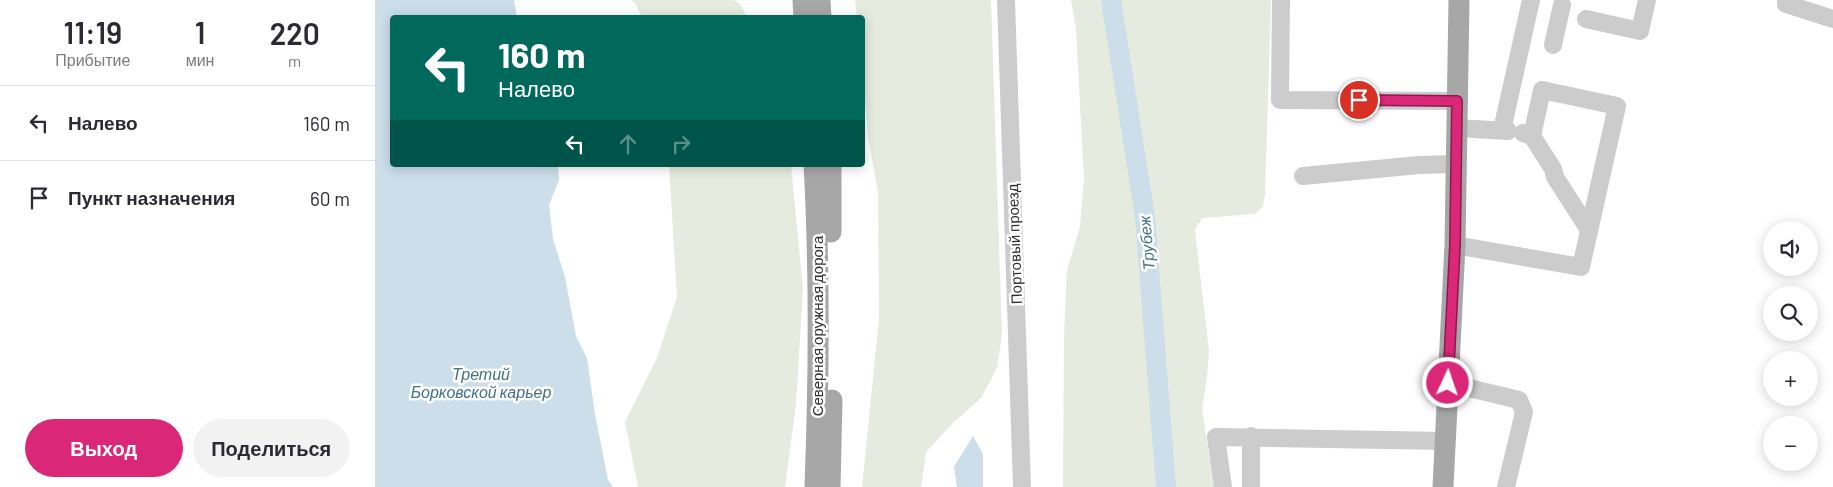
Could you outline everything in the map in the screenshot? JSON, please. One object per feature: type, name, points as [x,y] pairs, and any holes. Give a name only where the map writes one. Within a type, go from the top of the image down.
[{"type":"main road","points":[[803,0],[804,15]]},
{"type":"main road","points":[[820,0],[821,15]]},
{"type":"main road","points":[[1443,487],[1455,245],[1459,0]]},
{"type":"main road","name":"Северная оружная дорога","points":[[814,167],[818,305],[818,402],[815,487]]},
{"type":"main road","points":[[830,487],[832,430],[831,167]]},
{"type":"street","name":"Портовый проезд","points":[[1005,0],[1022,487]]},
{"type":"street","points":[[1281,0],[1280,100],[1457,101]]},
{"type":"street","points":[[1516,132],[1531,0]]},
{"type":"street","points":[[1586,19],[1640,31],[1647,0]]},
{"type":"street","points":[[1787,0],[1785,4],[1833,19]]},
{"type":"street","points":[[1553,45],[1564,11]]},
{"type":"street","points":[[1455,245],[1581,267],[1617,106],[1542,90],[1516,132]]},
{"type":"street","points":[[1456,128],[1516,132],[1553,169],[1555,177],[1589,230]]},
{"type":"street","points":[[1303,176],[1455,164]]},
{"type":"street","points":[[1448,383],[1519,400],[1524,412],[1506,487]]},
{"type":"street","points":[[1223,487],[1216,437],[1251,436],[1445,442]]},
{"type":"street","points":[[1251,436],[1251,487]]},
{"type":"shaded area","points":[[631,0],[734,0],[740,4],[746,15],[641,15],[635,3]]},
{"type":"shaded area","points":[[855,0],[991,0],[1002,334],[997,368],[981,398],[953,423],[926,452],[921,487],[862,487],[879,319],[878,193],[868,136],[865,101],[865,15],[857,15]]},
{"type":"shaded area","points":[[1071,0],[1271,0],[1265,195],[1263,206],[1255,214],[1202,218],[1195,230],[1209,351],[1202,409],[1214,487],[1063,487],[1064,334],[1067,270],[1080,227],[1084,179],[1076,29]]},
{"type":"shaded area","points":[[669,167],[791,167],[803,289],[796,404],[785,487],[638,487],[625,422],[657,358],[677,297]]},
{"type":"water","name":"Третий Борковской карьер","points":[[375,0],[514,0],[517,15],[390,15],[390,167],[558,167],[559,180],[549,205],[553,239],[565,277],[576,336],[587,358],[595,414],[608,480],[613,487],[375,487]]},
{"type":"water","points":[[973,436],[983,454],[983,487],[957,487],[954,467]]},
{"type":"waterway","name":"Трубеж","points":[[1111,0],[1145,217],[1166,487]]},
{"type":"route","points":[[1359,100],[1457,101],[1455,245],[1448,383]]}]
